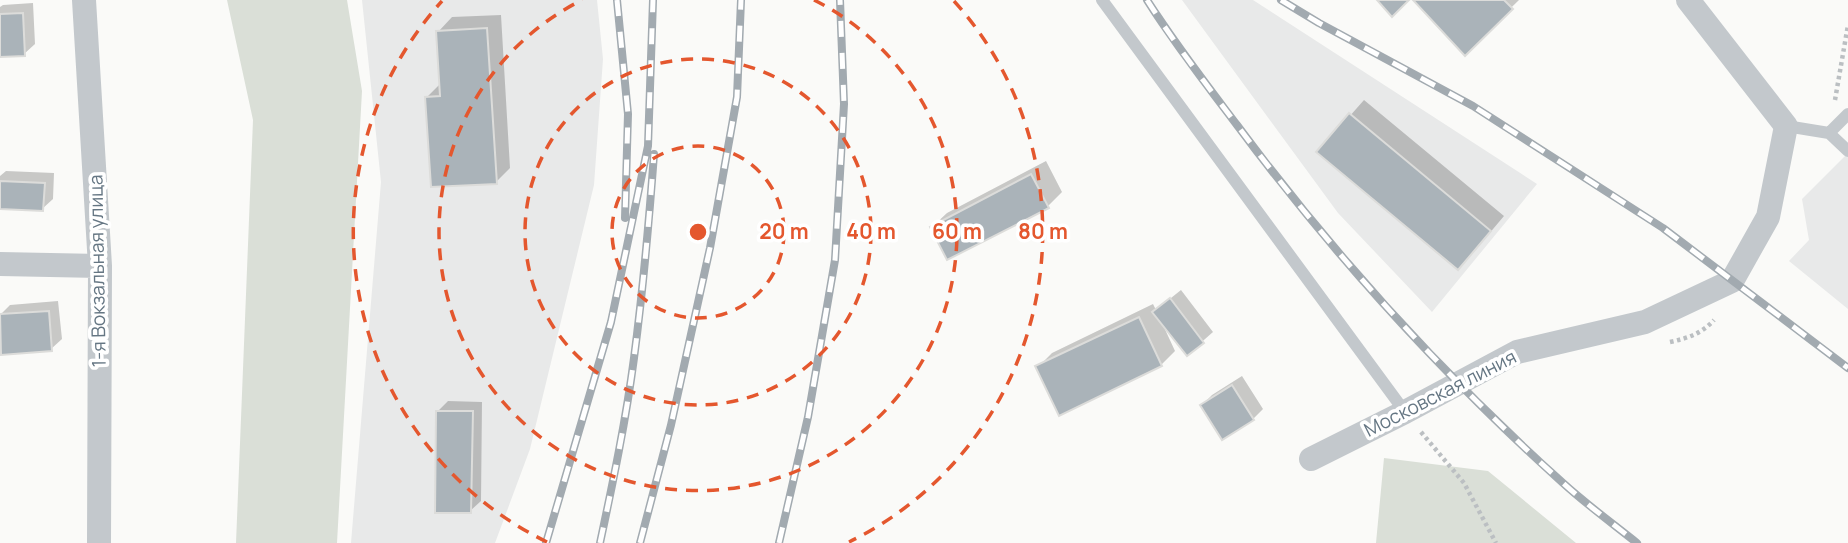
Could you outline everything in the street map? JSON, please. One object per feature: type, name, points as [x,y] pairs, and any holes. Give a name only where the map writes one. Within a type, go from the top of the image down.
[{"type":"street","name":"1-я Вокзальная улица","points":[[84,0],[100,267],[99,543]]},
{"type":"street","points":[[1688,0],[1786,126]]},
{"type":"street","name":"Московская линия","points":[[1311,459],[1517,352],[1645,322],[1732,281],[1768,217],[1786,126]]},
{"type":"street","points":[[0,264],[100,267]]},
{"type":"lane","points":[[1102,0],[1405,412]]},
{"type":"lane","points":[[1829,133],[1848,114]]},
{"type":"lane","points":[[1786,126],[1829,133],[1848,151]]},
{"type":"path","points":[[1829,133],[1848,25]]},
{"type":"path","points":[[1405,412],[1464,483],[1496,543]]},
{"type":"shaded area","points":[[227,0],[347,0],[362,91],[337,543],[236,543],[253,120]]},
{"type":"shaded area","points":[[362,0],[597,0],[603,59],[594,185],[530,449],[495,543],[351,543],[381,182]]},
{"type":"shaded area","points":[[1182,0],[1253,0],[1537,184],[1432,312],[1338,213]]},
{"type":"shaded area","points":[[1848,153],[1848,309],[1789,261],[1809,240],[1802,199]]},
{"type":"shaded area","points":[[1384,458],[1488,471],[1576,543],[1376,543]]},
{"type":"building","points":[[1377,0],[1409,0],[1392,17]]},
{"type":"building","points":[[1413,0],[1504,0],[1513,9],[1465,56]]},
{"type":"building","points":[[23,13],[25,56],[0,57],[0,14]]},
{"type":"building","points":[[487,28],[497,184],[431,187],[425,97],[440,96],[436,31]]},
{"type":"building","points":[[1349,113],[1491,231],[1458,270],[1316,152]]},
{"type":"building","points":[[1031,174],[1049,208],[947,260],[930,227]]},
{"type":"building","points":[[0,181],[45,183],[43,211],[0,209]]},
{"type":"building","points":[[1170,298],[1204,343],[1187,356],[1152,312]]},
{"type":"building","points":[[49,311],[52,351],[1,355],[0,314]]},
{"type":"building","points":[[1139,317],[1162,366],[1059,416],[1035,366]]},
{"type":"building","points":[[1232,385],[1254,420],[1222,440],[1200,405]]},
{"type":"building","points":[[436,411],[473,411],[471,513],[435,513]]},
{"type":"railway","points":[[617,0],[628,114],[625,218]]},
{"type":"railway","points":[[546,543],[611,322],[648,146],[653,0]]},
{"type":"railway","points":[[640,543],[671,425],[710,248],[737,97],[741,0]]},
{"type":"railway","points":[[779,543],[808,417],[835,260],[844,104],[840,0]]},
{"type":"railway","points":[[1147,0],[1191,64],[1274,173],[1391,312],[1518,442],[1572,491],[1637,543]]},
{"type":"railway","points":[[1281,0],[1473,106],[1663,228],[1848,368]]},
{"type":"railway","points":[[600,543],[631,381],[654,154]]}]
